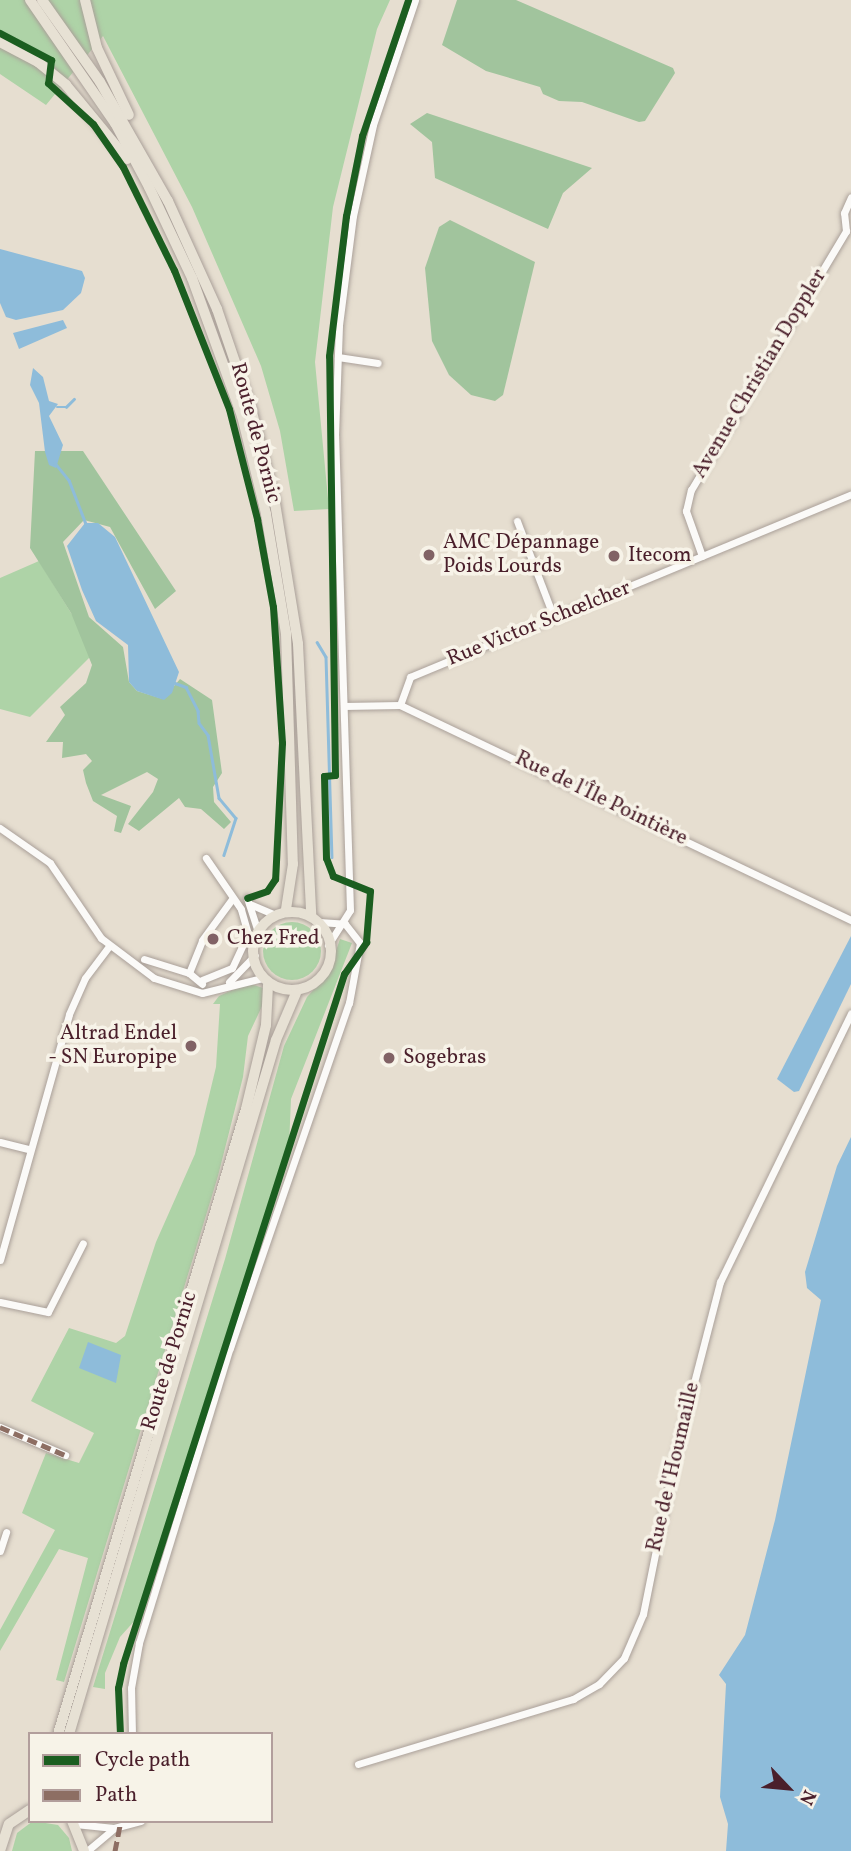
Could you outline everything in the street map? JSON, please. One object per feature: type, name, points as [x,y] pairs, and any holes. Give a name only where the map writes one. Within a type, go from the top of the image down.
[{"type":"main road","name":"Route de Pornic","points":[[30,0],[115,122],[158,205],[192,278],[242,416],[282,598],[292,745],[293,864],[286,909]]},
{"type":"main road","name":"Route de Pornic","points":[[44,0],[133,134],[217,309],[252,412],[275,503],[298,643],[315,918]]},
{"type":"main road","points":[[85,0],[97,48],[133,123],[133,134]]},
{"type":"main road","points":[[0,42],[50,70],[82,100],[122,150],[147,196],[158,205]]},
{"type":"main road","points":[[286,909],[315,918],[328,945],[320,976],[309,988],[296,993],[265,981],[255,955],[259,934],[273,914],[286,909]]},
{"type":"main road","name":"Route de Pornic","points":[[59,1732],[247,1109],[269,999],[265,981]]},
{"type":"main road","name":"Route de Pornic","points":[[70,1732],[276,1040],[296,993]]},
{"type":"main road","points":[[0,1851],[9,1824],[28,1811]]},
{"type":"main road","points":[[74,1823],[85,1851]]},
{"type":"street","points":[[328,945],[345,924],[350,910],[335,435],[338,357],[356,203],[373,124],[415,0]]},
{"type":"street","name":"Avenue Christian Doppler","points":[[702,556],[687,506],[691,490],[846,231],[844,213],[851,197]]},
{"type":"street","points":[[837,206],[844,213]]},
{"type":"street","points":[[338,357],[378,363]]},
{"type":"street","points":[[718,426],[726,431]]},
{"type":"street","name":"Rue Victor Schœlcher","points":[[400,705],[410,677],[851,494]]},
{"type":"street","points":[[517,521],[554,618]]},
{"type":"street","name":"Rue de l'Île Pointière","points":[[344,706],[400,705],[851,920]]},
{"type":"street","points":[[0,828],[55,868],[109,946],[154,978],[202,993],[265,981]]},
{"type":"street","points":[[144,959],[189,973],[202,980],[225,974],[243,947],[248,922],[206,858]]},
{"type":"street","points":[[189,973],[202,940],[232,899]]},
{"type":"street","points":[[259,934],[249,901],[273,914]]},
{"type":"street","points":[[131,1732],[131,1688],[139,1643],[230,1348],[349,1003],[360,943],[345,924],[315,918]]},
{"type":"street","points":[[0,1260],[69,1014],[85,978],[109,946]]},
{"type":"street","points":[[223,987],[255,955]]},
{"type":"street","points":[[202,980],[202,993]]},
{"type":"street","name":"Rue de l'Houmaille","points":[[358,1764],[573,1699],[599,1684],[624,1658],[643,1614],[675,1456],[720,1282],[851,1013]]},
{"type":"street","points":[[0,1142],[29,1149]]},
{"type":"street","points":[[0,1302],[48,1312],[83,1242]]},
{"type":"street","points":[[0,1427],[65,1455]]},
{"type":"street","points":[[0,1551],[6,1532]]},
{"type":"street","points":[[74,1823],[114,1828]]},
{"type":"street","points":[[85,1851],[114,1828],[126,1823]]},
{"type":"green space","points":[[0,0],[390,0],[377,29],[333,207],[315,362],[329,509],[294,511],[280,431],[261,366],[192,207],[103,36],[46,105],[0,74]]},
{"type":"green space","points":[[457,0],[516,0],[673,68],[675,73],[645,121],[639,122],[582,102],[559,101],[543,94],[540,87],[486,71],[442,45]]},
{"type":"green space","points":[[427,113],[592,168],[563,193],[548,229],[435,178],[432,142],[410,124]]},
{"type":"green space","points":[[450,220],[535,262],[503,395],[495,401],[471,395],[449,375],[432,341],[425,268],[439,227]]},
{"type":"green space","points":[[35,451],[83,451],[176,591],[155,609],[110,527],[84,520],[63,542],[89,617],[123,647],[129,682],[137,691],[163,699],[180,679],[212,700],[222,773],[213,787],[214,802],[231,822],[224,829],[201,809],[185,807],[179,798],[139,831],[128,824],[153,792],[158,779],[147,772],[101,795],[131,806],[121,833],[114,831],[117,816],[93,801],[86,783],[83,770],[92,761],[86,754],[62,758],[63,742],[46,742],[65,715],[60,707],[86,683],[92,665],[71,613],[30,548]]},
{"type":"green space","points":[[39,561],[95,652],[30,717],[0,709],[0,578]]},
{"type":"green space","points":[[292,922],[303,924],[316,935],[321,951],[319,962],[308,975],[292,980],[281,978],[268,967],[263,951],[265,940],[276,927]]},
{"type":"green space","points":[[340,939],[352,943],[291,1099],[289,1146],[137,1618],[120,1637],[105,1673],[105,1689],[93,1687],[225,1259],[284,1046],[307,997],[328,974]]},
{"type":"green space","points":[[248,983],[263,988],[265,1000],[248,1036],[243,1077],[218,1176],[64,1682],[56,1680],[88,1558],[59,1549],[0,1651],[0,1630],[55,1530],[22,1513],[46,1453],[79,1463],[94,1433],[31,1401],[69,1328],[116,1343],[125,1336],[156,1242],[195,1154],[216,1067],[220,1004],[213,1004],[219,996]]},
{"type":"green space","points":[[30,1823],[58,1825],[69,1838],[72,1851],[12,1851],[17,1833]]},
{"type":"water","points":[[0,249],[82,271],[85,278],[81,293],[63,310],[16,320],[6,317],[0,303]]},
{"type":"water","points":[[63,320],[67,328],[19,349],[13,333]]},
{"type":"water","points":[[33,368],[43,377],[49,401],[58,404],[49,416],[63,445],[56,468],[49,465],[45,452],[39,403],[30,385]]},
{"type":"water","points":[[85,523],[98,523],[115,537],[179,672],[172,693],[164,700],[137,691],[129,682],[128,645],[96,621],[82,590],[67,546]]},
{"type":"water","points":[[851,936],[851,984],[799,1091],[794,1092],[777,1079]]},
{"type":"water","points":[[851,1137],[851,1851],[726,1851],[728,1824],[720,1797],[726,1684],[719,1675],[745,1635],[775,1520],[821,1300],[807,1288],[805,1272],[837,1166]]},
{"type":"water","points":[[88,1342],[121,1355],[116,1383],[79,1368]]},
{"type":"waterway","points":[[57,407],[66,407],[74,399]]},
{"type":"waterway","points":[[55,463],[69,480],[86,524]]},
{"type":"waterway","points":[[317,642],[326,657],[332,857]]},
{"type":"waterway","points":[[175,683],[186,687],[198,711],[199,723],[208,735],[219,798],[236,818],[224,855]]},
{"type":"marked path","points":[[0,1427],[65,1455]]},
{"type":"marked path","points":[[115,1851],[121,1823]]},
{"type":"cycle path","points":[[120,1732],[118,1688],[123,1664],[344,974],[366,942],[370,891],[333,876],[326,858],[324,776],[335,775],[329,356],[346,216],[362,136],[408,0]]},
{"type":"cycle path","points":[[0,33],[51,60],[48,83],[93,124],[123,167],[174,270],[229,409],[257,519],[273,607],[282,743],[275,879],[267,891],[247,898]]},
{"type":"place","name":"AMC Dépannage Poids Lourds","points":[[429,555]]},
{"type":"place","name":"Itecom","points":[[614,556]]},
{"type":"place","name":"Chez Fred","points":[[213,939]]},
{"type":"place","name":"Altrad Endel - SN Europipe","points":[[191,1046]]},
{"type":"place","name":"Sogebras","points":[[389,1058]]}]
